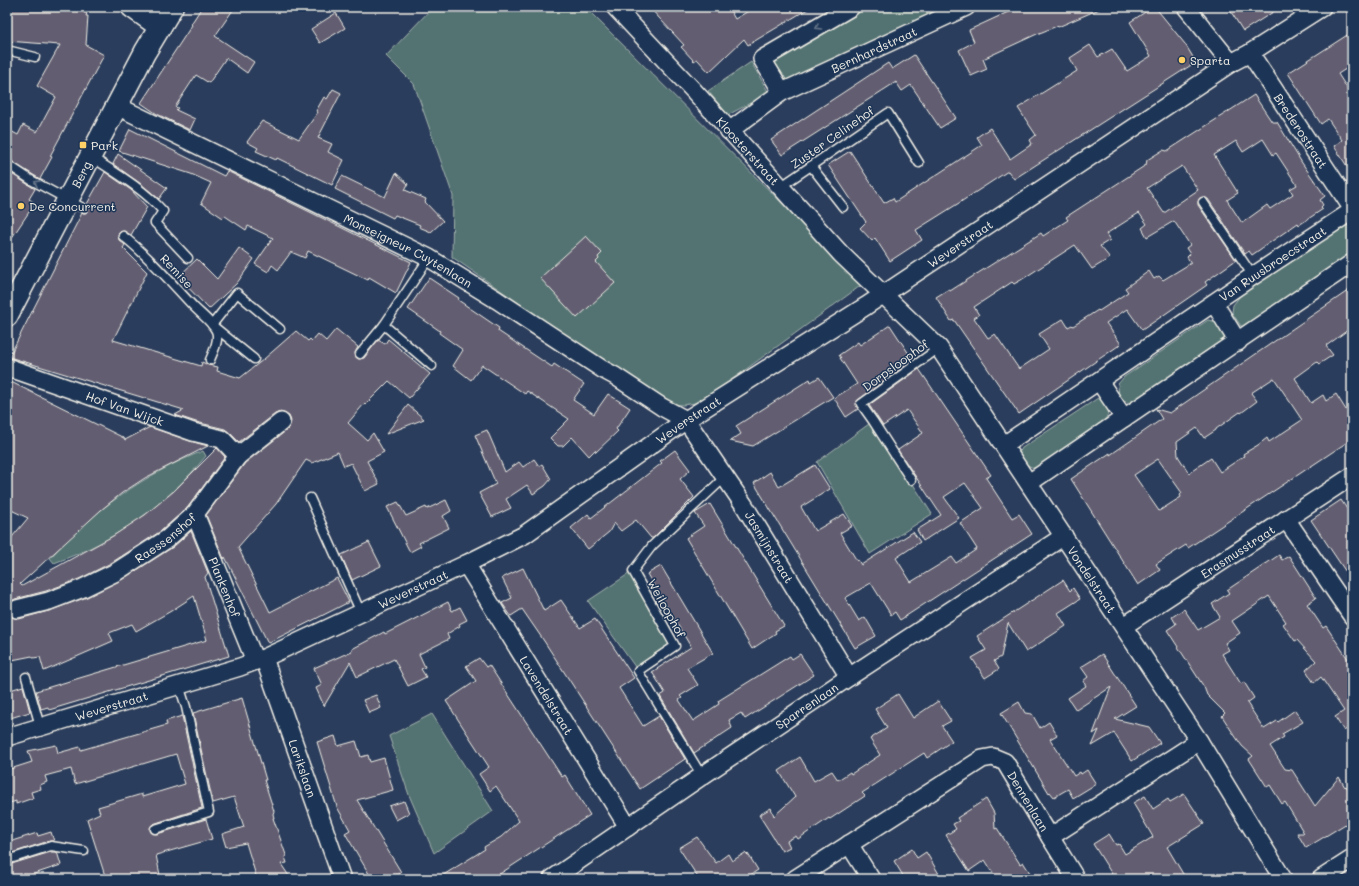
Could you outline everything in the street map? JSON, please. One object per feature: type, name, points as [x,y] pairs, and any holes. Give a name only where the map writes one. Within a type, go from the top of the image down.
[{"type":"street","points":[[132,7],[165,14]]},
{"type":"street","name":"Kloosterstraat","points":[[615,7],[841,254],[883,294]]},
{"type":"street","points":[[782,92],[762,60],[851,7]]},
{"type":"street","name":"Bernhardstraat","points":[[729,131],[782,92],[966,7]]},
{"type":"street","points":[[1186,7],[1231,63]]},
{"type":"street","name":"Weverstraat","points":[[7,737],[259,660],[466,564],[524,534],[686,420],[883,294],[1231,63],[1250,53],[1322,7]]},
{"type":"street","name":"Berg","points":[[7,316],[76,204],[90,156],[165,14]]},
{"type":"street","name":"Brederostraat","points":[[1250,53],[1352,210]]},
{"type":"street","name":"Monseigneur Cuytenlaan","points":[[117,106],[429,258],[497,300],[662,408],[686,420]]},
{"type":"street","name":"Van Ruusbroecstraat","points":[[1004,445],[1352,210]]},
{"type":"street","points":[[1029,483],[1352,263]]},
{"type":"street","name":"Vondelstraat","points":[[883,294],[939,348],[1199,741],[1283,879]]},
{"type":"street","name":"Van Ruusbroecstraat","points":[[1214,303],[1238,342]]},
{"type":"street","name":"Hof Van Wijck","points":[[7,367],[193,432],[222,439],[238,456]]},
{"type":"street","points":[[1099,381],[1124,418]]},
{"type":"street","name":"Jasmijnstraat","points":[[686,420],[744,505],[849,677]]},
{"type":"street","name":"Raessenshof","points":[[17,609],[49,601],[83,588],[116,572],[167,539],[195,514],[238,456],[281,422]]},
{"type":"street","name":"Erasmusstraat","points":[[1124,626],[1352,476]]},
{"type":"street","name":"Plankenhof","points":[[195,514],[259,660]]},
{"type":"street","points":[[1286,519],[1352,616]]},
{"type":"street","name":"Sparrenlaan","points":[[552,879],[849,677],[1064,536]]},
{"type":"street","name":"Lavendelstraat","points":[[466,564],[628,827]]},
{"type":"street","name":"Larikslaan","points":[[259,660],[342,879]]},
{"type":"street","name":"Dennenlaan","points":[[795,879],[982,759],[993,757],[1005,762],[1050,838],[1199,741]]},
{"type":"street","points":[[1050,838],[1076,879]]},
{"type":"street","points":[[849,844],[871,879]]},
{"type":"street","points":[[1321,879],[1352,859]]},
{"type":"lane","points":[[7,50],[35,57]]},
{"type":"lane","name":"Zuster Celinehof","points":[[780,187],[888,112],[919,163]]},
{"type":"lane","points":[[90,156],[127,180],[163,211],[155,223],[188,258]]},
{"type":"lane","points":[[7,164],[31,180],[76,204]]},
{"type":"lane","points":[[812,166],[843,207]]},
{"type":"lane","points":[[1203,202],[1254,276]]},
{"type":"lane","name":"Remise","points":[[123,236],[140,250],[212,325],[254,359]]},
{"type":"lane","points":[[360,354],[384,325],[429,258]]},
{"type":"lane","points":[[210,360],[218,339],[217,332],[212,325],[237,293],[280,329]]},
{"type":"lane","points":[[384,325],[432,366]]},
{"type":"lane","name":"Dorpsloophof","points":[[911,480],[861,404],[939,348]]},
{"type":"lane","name":"Weiloophof","points":[[702,776],[638,671],[676,646],[633,571],[652,546],[725,477]]},
{"type":"lane","points":[[310,498],[361,613]]},
{"type":"lane","points":[[26,677],[40,726]]},
{"type":"lane","points":[[155,829],[209,812],[186,707],[179,685]]},
{"type":"lane","points":[[7,860],[51,846],[84,851]]},
{"type":"green space","points":[[433,7],[585,7],[863,284],[701,402],[683,405],[671,404],[609,365],[452,257],[453,196],[414,84],[386,56]]},
{"type":"green space","points":[[862,7],[953,7],[788,82],[773,60],[774,56]]},
{"type":"green space","points":[[751,62],[769,93],[728,115],[708,91]]},
{"type":"green space","points":[[1348,221],[1352,225],[1352,256],[1244,327],[1241,326],[1232,313],[1233,305],[1240,296]]},
{"type":"green space","points":[[1208,320],[1219,322],[1226,336],[1224,342],[1138,401],[1129,403],[1119,398],[1118,384],[1124,377]]},
{"type":"green space","points":[[1098,398],[1105,402],[1110,410],[1103,424],[1036,469],[1027,465],[1019,453],[1022,448]]},
{"type":"green space","points":[[873,421],[932,514],[870,554],[817,462]]},
{"type":"green space","points":[[203,451],[206,456],[190,474],[156,506],[138,520],[118,533],[76,554],[54,563],[50,558],[84,525],[120,496],[160,471]]},
{"type":"green space","points":[[633,571],[675,646],[638,671],[588,601]]},
{"type":"green space","points":[[432,714],[493,811],[434,853],[409,795],[389,736]]},
{"type":"building","points":[[7,7],[35,7],[84,11],[84,13],[87,13],[86,16],[88,16],[86,45],[104,55],[50,156],[52,157],[40,179],[7,159],[7,129],[18,135],[23,125],[37,132],[56,97],[37,86],[60,45],[7,41]]},
{"type":"building","points":[[202,7],[235,7],[215,36],[254,62],[247,73],[226,58],[209,83],[196,75],[175,107],[178,108],[176,110],[195,119],[190,130],[157,114],[141,103],[192,25],[191,24]]},
{"type":"building","points":[[649,7],[728,7],[735,19],[755,7],[811,7],[748,45],[744,39],[709,72],[697,59],[694,61],[681,47],[684,45]]},
{"type":"building","points":[[1019,7],[1104,7],[1058,27],[1057,26],[1037,34],[983,59],[987,69],[971,76],[959,50],[974,42],[969,30]]},
{"type":"building","points":[[1155,7],[1185,44],[1196,62],[1014,179],[1008,171],[916,230],[922,240],[890,261],[875,238],[872,241],[860,228],[866,222],[828,165],[850,151],[884,203],[893,198],[895,202],[982,145],[977,137],[990,128],[1010,159],[1032,144],[1030,140],[1036,135],[1018,108],[1077,71],[1070,58],[1090,45],[1098,57],[1112,49],[1127,71],[1151,56],[1130,22]]},
{"type":"building","points":[[1228,7],[1281,7],[1243,31]]},
{"type":"building","points":[[336,13],[345,28],[320,43],[311,29]]},
{"type":"building","points":[[1352,32],[1352,65],[1338,74],[1352,96],[1352,174],[1334,146],[1342,140],[1328,119],[1321,124],[1288,73]]},
{"type":"building","points":[[914,55],[956,118],[940,128],[911,85],[902,91],[896,82],[782,155],[771,140],[888,63],[892,69]]},
{"type":"building","points":[[333,89],[341,93],[318,138],[332,144],[328,152],[344,160],[332,185],[277,158],[276,160],[256,151],[258,148],[247,142],[262,121],[299,139],[318,112],[316,111],[324,97],[327,99]]},
{"type":"building","points":[[1254,95],[1272,122],[1277,122],[1302,163],[1325,196],[1320,200],[1323,205],[1321,207],[1323,209],[1299,225],[1298,223],[1252,255],[1249,251],[1245,254],[1208,199],[1203,197],[1200,198],[1198,205],[1236,260],[1205,282],[1207,285],[1142,330],[1127,309],[1106,323],[1121,344],[1019,414],[954,320],[951,321],[936,297],[949,289],[950,291],[1041,233],[1043,236],[1068,220],[1066,217],[1146,165],[1147,160],[1163,150],[1167,151]],"holes":[[[1263,139],[1273,155],[1276,153],[1297,185],[1290,189],[1293,194],[1270,209],[1267,205],[1242,223],[1227,200],[1238,193],[1214,155],[1236,141],[1243,152]],[[1182,166],[1198,190],[1164,213],[1147,188]],[[1139,213],[1147,224],[1142,228],[1147,237],[1174,221],[1190,245],[1186,248],[1190,254],[1187,257],[1191,263],[1163,280],[1159,276],[1154,279],[1149,271],[1125,288],[1128,292],[1073,326],[1068,327],[1063,319],[1039,334],[1049,349],[1019,369],[995,334],[988,338],[974,318],[979,315],[974,307],[1012,282],[1014,284],[1021,280],[1075,245],[1092,269],[1110,258],[1100,246],[1110,240],[1106,234]]]},
{"type":"building","points":[[130,129],[224,176],[227,171],[411,262],[396,293],[369,277],[368,280],[308,251],[305,258],[291,252],[278,270],[272,265],[268,272],[255,264],[273,238],[248,226],[246,230],[225,216],[223,218],[201,203],[211,183],[191,174],[119,151]]},
{"type":"building","points":[[118,154],[167,188],[159,199],[113,164]]},
{"type":"building","points":[[7,171],[35,189],[29,199],[35,203],[7,245]]},
{"type":"building","points":[[105,172],[131,190],[147,207],[131,235],[124,231],[119,232],[118,235],[119,240],[125,245],[123,248],[147,272],[113,340],[201,366],[202,362],[218,367],[217,371],[240,378],[296,331],[308,341],[310,339],[312,341],[318,334],[326,341],[336,329],[358,347],[355,353],[359,359],[364,358],[378,340],[385,344],[388,339],[430,374],[409,398],[389,381],[365,405],[364,404],[348,423],[367,440],[373,433],[384,452],[367,461],[379,484],[365,491],[351,463],[344,466],[338,452],[312,463],[306,460],[276,504],[238,547],[270,612],[337,578],[349,602],[268,643],[225,557],[224,559],[206,515],[245,463],[287,430],[291,421],[289,416],[280,412],[275,414],[239,442],[225,429],[175,415],[184,410],[9,357],[82,213],[86,213],[88,210],[87,204]]},
{"type":"building","points":[[396,173],[408,184],[405,190],[426,199],[425,202],[443,221],[431,232],[419,227],[420,225],[395,215],[393,218],[335,189],[342,176],[385,197]]},
{"type":"building","points":[[586,236],[602,253],[596,262],[615,283],[577,318],[540,278]]},
{"type":"building","points":[[239,248],[254,259],[237,283],[209,309],[178,277],[197,259],[217,279]]},
{"type":"building","points":[[429,278],[499,328],[498,331],[552,367],[554,364],[584,384],[573,400],[594,414],[608,394],[630,408],[616,429],[618,431],[596,452],[595,450],[589,456],[572,437],[563,446],[558,446],[550,438],[569,419],[527,391],[525,394],[482,365],[471,380],[453,366],[463,350],[439,333],[440,331],[408,309]]},
{"type":"building","points":[[1352,288],[1352,327],[1326,346],[1333,355],[1319,364],[1317,362],[1295,378],[1311,403],[1323,395],[1326,401],[1336,394],[1346,410],[1352,406],[1352,439],[1188,548],[1186,545],[1156,564],[1160,570],[1138,585],[1071,479],[1110,453],[1110,455],[1162,419],[1156,409],[1170,413]],"holes":[[[1274,378],[1302,420],[1269,442],[1267,438],[1220,472],[1211,458],[1189,473],[1178,456],[1177,442],[1197,428],[1204,438],[1257,401],[1251,393]],[[1158,459],[1182,493],[1180,495],[1181,497],[1159,511],[1134,475]]]},
{"type":"building","points":[[890,325],[913,360],[858,400],[856,404],[858,409],[846,417],[834,398],[857,384],[839,355],[858,342],[860,345]]},
{"type":"building","points":[[919,369],[991,475],[986,478],[1012,518],[1019,514],[1032,534],[900,620],[895,612],[891,615],[871,583],[845,598],[859,621],[865,617],[876,636],[855,648],[754,483],[770,472],[779,487],[815,465],[830,489],[801,507],[815,531],[844,514],[852,526],[840,533],[861,565],[913,532],[920,542],[896,558],[911,582],[952,557],[956,563],[977,549],[960,523],[983,508],[965,483],[944,497],[959,518],[923,541],[917,530],[941,515],[898,450],[923,433],[907,410],[883,426],[869,405]]},
{"type":"building","points":[[819,377],[833,397],[753,446],[730,441],[741,434],[736,426],[810,379],[811,382]]},
{"type":"building","points":[[7,380],[124,438],[125,440],[150,427],[208,446],[145,478],[122,493],[101,510],[20,584],[22,586],[113,536],[145,515],[174,491],[217,448],[225,457],[188,507],[161,531],[111,563],[79,579],[46,591],[15,599],[10,602],[7,607],[7,543],[28,518],[7,508]]},
{"type":"building","points":[[408,405],[424,419],[386,434]]},
{"type":"building","points":[[487,430],[505,472],[519,462],[523,467],[534,459],[539,466],[542,464],[551,479],[545,486],[533,494],[527,485],[506,499],[511,508],[492,517],[479,493],[496,484],[475,435]]},
{"type":"building","points":[[675,450],[690,470],[680,479],[694,497],[653,538],[651,538],[636,520],[621,531],[614,523],[609,532],[588,549],[571,528],[588,514],[591,518],[662,463],[660,461]]},
{"type":"building","points":[[446,500],[451,511],[443,516],[449,528],[419,543],[421,546],[410,552],[387,507],[398,502],[406,516],[426,507],[427,509]]},
{"type":"building","points":[[1341,500],[1347,509],[1352,506],[1352,581],[1311,520]]},
{"type":"building","points":[[710,504],[784,626],[752,649],[686,538],[704,526],[695,513]]},
{"type":"building","points":[[191,531],[208,573],[205,577],[229,656],[49,710],[48,707],[41,709],[36,691],[207,640],[194,596],[136,631],[132,624],[109,633],[113,641],[44,671],[40,657],[33,658],[32,656],[7,661],[7,611],[10,616],[19,619],[52,610],[87,597],[121,580],[173,547]]},
{"type":"building","points":[[369,542],[381,566],[352,580],[341,555]]},
{"type":"building","points":[[1279,555],[1282,560],[1289,556],[1316,598],[1307,604],[1323,628],[1326,626],[1352,665],[1352,725],[1344,731],[1335,717],[1344,711],[1321,677],[1314,683],[1306,670],[1316,661],[1297,640],[1295,641],[1283,624],[1286,622],[1269,596],[1232,621],[1240,633],[1225,643],[1229,650],[1222,654],[1241,684],[1244,682],[1254,698],[1247,703],[1264,729],[1277,721],[1278,722],[1295,710],[1303,722],[1282,734],[1284,737],[1270,746],[1285,769],[1292,770],[1315,806],[1339,777],[1345,787],[1346,786],[1352,794],[1352,820],[1306,848],[1297,833],[1304,833],[1285,802],[1282,804],[1270,785],[1267,787],[1249,759],[1253,756],[1242,746],[1231,730],[1222,716],[1225,713],[1207,695],[1204,687],[1167,630],[1176,624],[1172,617],[1184,609],[1198,630],[1220,617],[1212,604],[1229,593],[1227,590]]},
{"type":"building","points":[[661,566],[713,653],[687,668],[698,685],[680,696],[682,698],[679,700],[693,721],[719,704],[718,701],[790,656],[792,659],[800,654],[814,675],[745,719],[741,713],[729,720],[732,728],[694,753],[660,696],[665,693],[652,672],[691,647],[647,574]]},
{"type":"building","points":[[523,568],[544,611],[561,600],[580,628],[595,619],[634,678],[619,688],[643,726],[659,716],[685,759],[640,789],[522,609],[511,616],[502,603],[512,598],[502,578]]},
{"type":"building","points":[[1063,580],[1070,591],[1073,588],[1080,599],[1058,613],[1066,626],[1026,652],[1008,623],[1001,657],[994,661],[999,669],[985,678],[972,658],[986,650],[977,636]]},
{"type":"building","points":[[448,602],[452,611],[460,607],[467,620],[459,624],[460,626],[447,634],[449,639],[419,654],[425,667],[421,669],[426,677],[408,686],[394,659],[357,677],[350,662],[324,706],[316,688],[322,685],[314,668],[352,651],[352,649],[384,632],[385,634]]},
{"type":"building","points":[[1102,654],[1136,706],[1115,719],[1149,727],[1160,743],[1132,761],[1114,733],[1092,746],[1099,730],[1093,734],[1111,687],[1076,710],[1068,698],[1086,686],[1083,681],[1088,677],[1081,667]]},
{"type":"building","points":[[479,658],[486,667],[489,665],[562,777],[565,775],[590,815],[492,879],[437,879],[485,849],[484,847],[501,837],[519,821],[496,786],[490,791],[479,774],[489,767],[446,701],[476,681],[466,666]]},
{"type":"building","points":[[23,686],[30,712],[7,719],[7,691]]},
{"type":"building","points":[[898,694],[913,718],[938,701],[951,721],[942,726],[952,741],[927,758],[924,753],[862,793],[865,796],[830,819],[829,818],[798,839],[796,836],[787,841],[790,847],[782,851],[759,815],[771,808],[774,816],[795,797],[779,771],[800,757],[814,781],[832,771],[838,780],[850,772],[851,774],[880,755],[870,739],[887,728],[875,709]]},
{"type":"building","points":[[376,695],[381,708],[369,713],[363,700]]},
{"type":"building","points":[[242,698],[266,780],[264,780],[274,811],[273,818],[286,855],[285,857],[287,863],[281,864],[291,879],[257,879],[246,843],[226,847],[222,834],[244,827],[234,797],[213,803],[193,713]]},
{"type":"building","points":[[1019,702],[1025,713],[1032,714],[1040,728],[1049,722],[1057,735],[1050,739],[1074,776],[1087,770],[1096,784],[1073,798],[1068,789],[1054,797],[1050,792],[1049,793],[1001,713]]},
{"type":"building","points":[[182,716],[202,808],[153,824],[150,830],[152,833],[157,834],[206,819],[212,839],[156,855],[160,875],[155,876],[156,879],[106,879],[87,819],[100,813],[98,807],[142,794],[142,797],[185,784],[176,754],[75,784],[71,769],[45,776],[47,782],[40,785],[41,789],[31,792],[33,798],[16,804],[16,801],[7,804],[7,770],[32,762],[28,751],[56,745],[58,753],[80,747],[81,750],[167,725],[166,721]]},
{"type":"building","points":[[335,736],[338,746],[356,741],[361,757],[368,755],[370,762],[384,758],[393,790],[357,800],[401,872],[390,879],[372,879],[345,833],[350,830],[337,807],[317,742]]},
{"type":"building","points":[[1184,794],[1204,824],[1167,847],[1186,879],[1115,879],[1093,844],[1109,834],[1116,845],[1119,844],[1125,854],[1153,837],[1133,803],[1145,796],[1153,809],[1168,799],[1170,802]]},
{"type":"building","points":[[986,799],[994,813],[995,829],[997,828],[1020,864],[1023,862],[1030,873],[1022,879],[997,879],[985,860],[969,871],[946,835],[956,829],[953,824],[959,821],[957,818]]},
{"type":"building","points":[[404,801],[409,813],[396,820],[389,806]]},
{"type":"building","points":[[51,832],[54,841],[49,841],[12,853],[9,842],[37,833],[38,836]]},
{"type":"building","points":[[697,837],[716,863],[728,854],[732,861],[745,853],[747,855],[748,854],[758,870],[744,879],[699,879],[679,848]]},
{"type":"building","points":[[912,849],[917,858],[926,852],[942,879],[905,879],[894,861]]},
{"type":"building","points":[[51,852],[57,852],[61,865],[19,879],[7,879],[7,867],[11,864]]},
{"type":"place","name":"Sparta","points":[[1182,60]]},
{"type":"place","name":"Park","points":[[83,145]]},
{"type":"place","name":"De Concurrent","points":[[21,206]]}]
